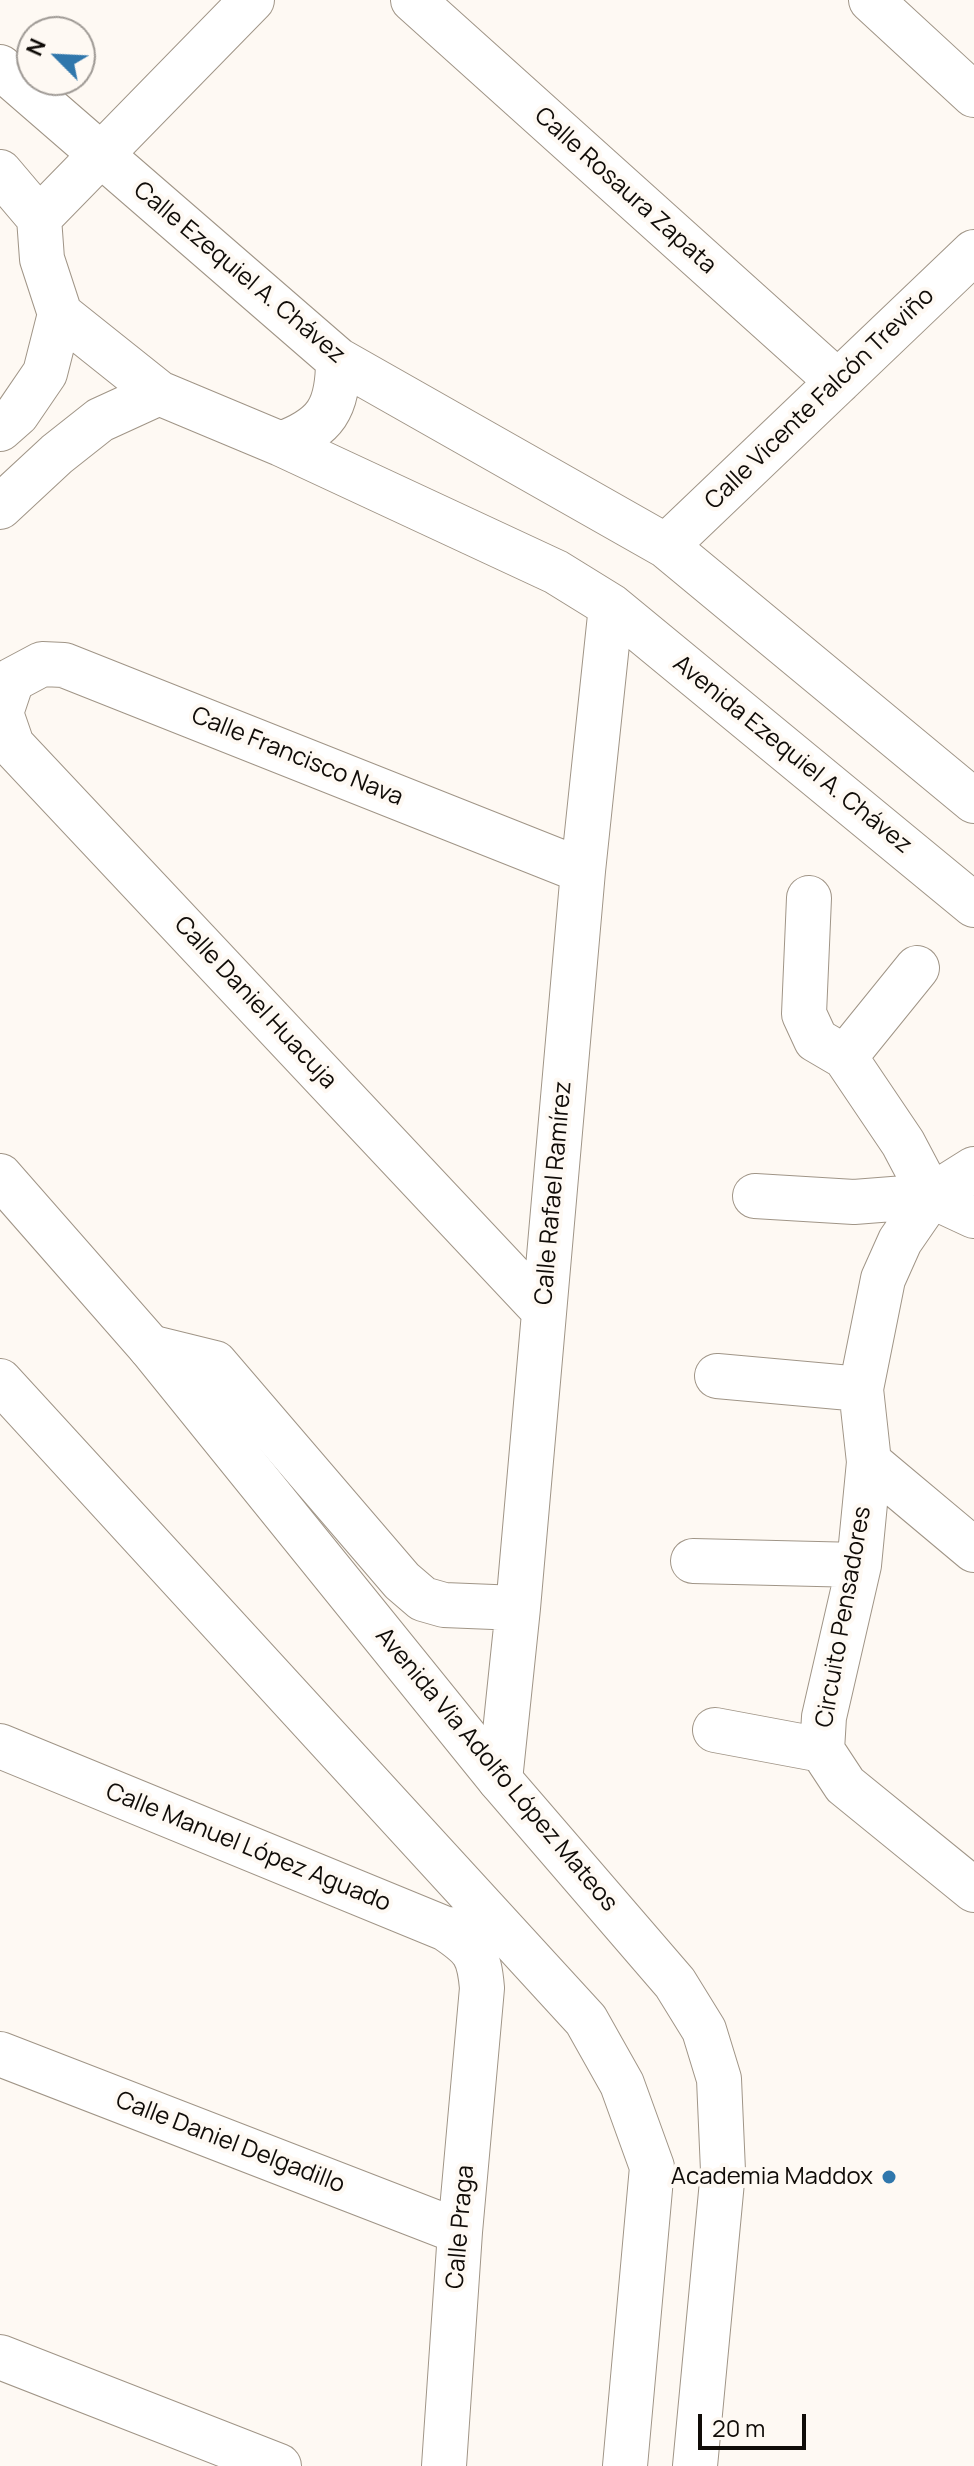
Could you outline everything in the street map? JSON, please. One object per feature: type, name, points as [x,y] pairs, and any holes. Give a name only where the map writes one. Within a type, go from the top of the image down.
[{"type":"street","points":[[39,218],[252,0]]},
{"type":"street","name":"Calle Rosaura Zapata","points":[[413,0],[838,382]]},
{"type":"street","points":[[871,0],[974,95]]},
{"type":"street","name":"Calle Ezequiel A. Chávez","points":[[0,67],[338,360],[666,546]]},
{"type":"street","points":[[0,172],[39,218],[42,259],[60,314],[45,373],[17,414],[0,429]]},
{"type":"street","name":"Calle Vicente Falcón Treviño","points":[[666,546],[974,252]]},
{"type":"street","points":[[60,314],[159,393],[281,444],[556,572],[611,606]]},
{"type":"street","points":[[281,444],[307,434],[327,414],[338,388],[338,360]]},
{"type":"street","points":[[0,507],[57,454],[100,420],[159,393]]},
{"type":"street","points":[[666,546],[974,801]]},
{"type":"street","name":"Calle Rafael Ramírez","points":[[500,1780],[583,871],[611,606]]},
{"type":"street","name":"Avenida Ezequiel A. Chávez","points":[[611,606],[974,905]]},
{"type":"street","name":"Calle Francisco Nava","points":[[12,680],[42,664],[64,665],[583,871]]},
{"type":"street","name":"Calle Daniel Huacuja","points":[[12,680],[1,713],[12,745],[544,1311]]},
{"type":"street","points":[[809,898],[804,1014],[816,1040],[845,1057],[903,1143],[931,1196],[974,1216]]},
{"type":"street","points":[[845,1057],[917,968]]},
{"type":"street","points":[[755,1196],[854,1202],[931,1196],[974,1169]]},
{"type":"street","name":"Avenida Via Adolfo López Mateos","points":[[0,1176],[150,1347],[500,1780],[675,1983],[704,2030],[719,2079],[723,2171],[695,2466]]},
{"type":"street","name":"Circuito Pensadores","points":[[931,1196],[900,1241],[883,1279],[861,1389],[869,1462],[859,1565],[824,1717],[822,1750],[845,1785],[974,1890]]},
{"type":"street","points":[[150,1347],[215,1363],[402,1581],[423,1599],[444,1605],[518,1608]]},
{"type":"street","points":[[717,1376],[861,1389]]},
{"type":"street","points":[[0,1381],[586,2020],[622,2084],[652,2167],[625,2466]]},
{"type":"street","points":[[869,1462],[974,1550]]},
{"type":"street","points":[[693,1561],[859,1565]]},
{"type":"street","points":[[715,1730],[822,1750]]},
{"type":"street","name":"Calle Manuel López Aguado","points":[[0,1746],[446,1929],[484,1929],[509,1934]]},
{"type":"street","name":"Calle Praga","points":[[444,2466],[460,2232],[482,1988],[479,1962],[470,1945],[446,1929]]},
{"type":"street","points":[[482,1988],[509,1934]]},
{"type":"street","name":"Calle Daniel Delgadillo","points":[[0,2054],[460,2232]]},
{"type":"street","points":[[0,2357],[279,2466]]},
{"type":"place","name":"Academia Maddox","points":[[889,2177]]}]
